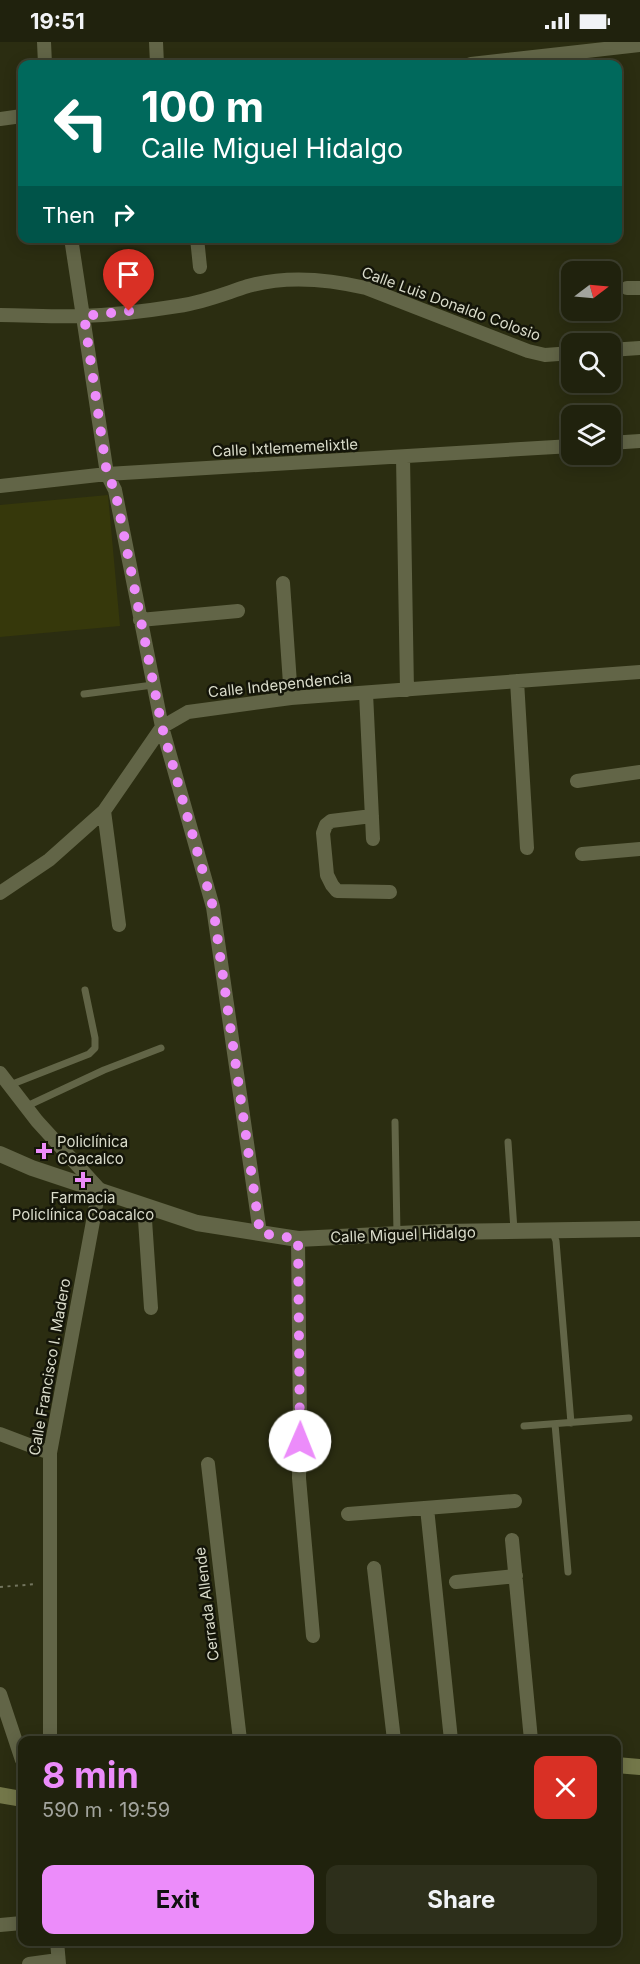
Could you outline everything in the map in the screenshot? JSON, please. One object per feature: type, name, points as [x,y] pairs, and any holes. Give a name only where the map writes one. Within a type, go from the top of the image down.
[{"type":"main road","points":[[621,1765],[640,1767]]},
{"type":"main road","points":[[0,1795],[18,1797]]},
{"type":"street","points":[[44,42],[45,60]]},
{"type":"street","points":[[156,42],[157,60]]},
{"type":"street","points":[[504,60],[638,44]]},
{"type":"street","points":[[0,119],[18,117]]},
{"type":"street","points":[[72,243],[107,474],[115,490],[162,727],[213,907],[260,1233]]},
{"type":"street","points":[[197,243],[200,267]]},
{"type":"street","name":"Calle Luis Donaldo Colosio","points":[[0,315],[84,316],[204,302],[250,286],[282,280],[320,280],[366,288],[528,351],[545,355],[561,354]]},
{"type":"street","points":[[621,349],[640,348]]},
{"type":"street","points":[[621,442],[640,441]]},
{"type":"street","name":"Calle Ixtlememelixtle","points":[[0,486],[107,474],[561,447]]},
{"type":"street","points":[[403,457],[407,690]]},
{"type":"street","points":[[283,583],[291,699]]},
{"type":"street","points":[[140,620],[238,611]]},
{"type":"street","name":"Calle Independencia","points":[[0,893],[49,860],[104,811],[162,727],[188,712],[291,699],[640,672]]},
{"type":"street","points":[[517,681],[527,848]]},
{"type":"street","points":[[366,693],[374,839]]},
{"type":"street","points":[[577,781],[640,772]]},
{"type":"street","points":[[104,811],[119,925]]},
{"type":"street","points":[[372,816],[331,821],[326,825],[323,833],[327,875],[337,891],[390,892]]},
{"type":"street","points":[[582,854],[640,849]]},
{"type":"street","points":[[0,1073],[37,1121],[99,1189]]},
{"type":"street","name":"Calle Miguel Hidalgo","points":[[0,1154],[32,1168],[197,1223],[298,1239],[397,1234],[640,1229]]},
{"type":"street","name":"Calle Francisco I. Madero","points":[[50,1736],[50,1453],[99,1189]]},
{"type":"street","points":[[144,1205],[151,1308]]},
{"type":"street","points":[[298,1239],[299,1478],[313,1636]]},
{"type":"street","points":[[0,1434],[50,1453]]},
{"type":"street","name":"Cerrada Allende","points":[[208,1464],[240,1736]]},
{"type":"street","points":[[348,1514],[515,1502]]},
{"type":"street","points":[[427,1508],[451,1736]]},
{"type":"street","points":[[512,1540],[531,1736]]},
{"type":"street","points":[[374,1568],[394,1736]]},
{"type":"street","points":[[456,1582],[516,1576]]},
{"type":"street","points":[[0,1694],[18,1748]]},
{"type":"street","points":[[0,1925],[18,1923]]},
{"type":"street","points":[[29,1964],[58,1962],[57,1946]]},
{"type":"lane","points":[[84,694],[153,685]]},
{"type":"lane","points":[[10,1085],[89,1054],[95,1048],[85,990]]},
{"type":"lane","points":[[27,1106],[104,1070],[161,1048]]},
{"type":"lane","points":[[395,1122],[397,1234]]},
{"type":"lane","points":[[508,1142],[514,1231]]},
{"type":"lane","points":[[552,1230],[556,1241],[571,1423]]},
{"type":"lane","points":[[524,1426],[629,1418]]},
{"type":"lane","points":[[555,1424],[568,1572]]},
{"type":"path","points":[[0,1587],[50,1583]]},
{"type":"shaded area","points":[[108,495],[120,626],[0,637],[0,505]]},
{"type":"place","name":"Policlínica Coacalco","points":[[44,1151]]},
{"type":"place","name":"Farmacia Policlínica Coacalco","points":[[83,1180]]},
{"type":"route","points":[[129,311],[84,316],[107,474],[115,490],[162,727],[213,907],[260,1233],[298,1239],[300,1441]]}]
